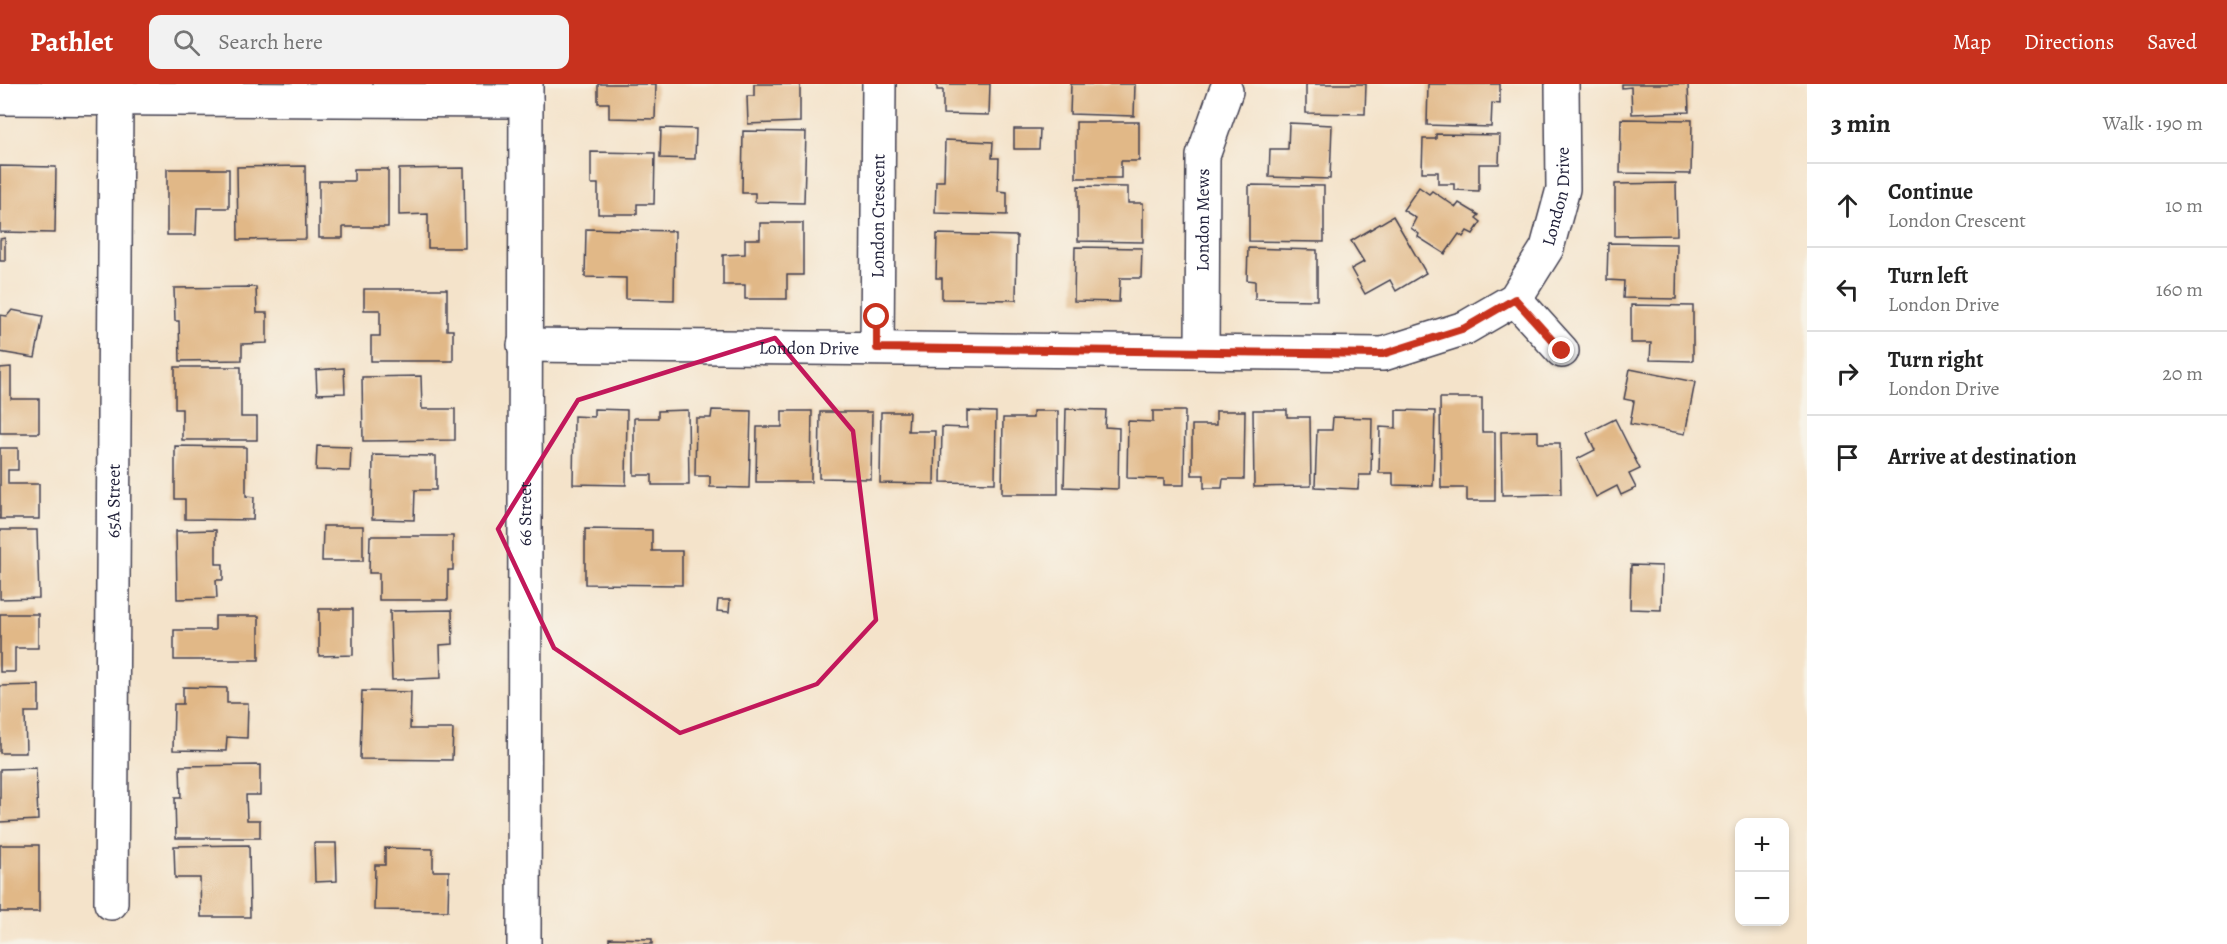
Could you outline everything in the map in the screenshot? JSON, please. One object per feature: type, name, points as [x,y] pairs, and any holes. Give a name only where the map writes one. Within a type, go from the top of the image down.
[{"type":"street","name":"London Crescent","points":[[877,348],[879,84]]},
{"type":"street","name":"London Drive","points":[[525,345],[1383,354],[1465,328],[1515,299],[1547,248],[1563,189],[1562,84]]},
{"type":"street","name":"London Mews","points":[[1202,352],[1203,156],[1226,91]]},
{"type":"street","points":[[0,98],[116,99],[526,93]]},
{"type":"street","name":"66 Street","points":[[524,944],[526,93]]},
{"type":"street","name":"65A Street","points":[[111,903],[116,99]]},
{"type":"street","points":[[1515,299],[1562,351]]},
{"type":"highlighted area","points":[[775,338],[853,431],[876,620],[817,684],[680,733],[554,648],[498,529],[578,400]]},
{"type":"building","points":[[598,84],[656,84],[655,119],[609,118],[609,103],[598,103]]},
{"type":"building","points":[[754,84],[800,84],[800,122],[748,124],[747,96],[754,96]]},
{"type":"building","points":[[937,84],[990,84],[989,115],[943,114],[943,90],[937,90]]},
{"type":"building","points":[[1071,84],[1135,84],[1134,116],[1070,114]]},
{"type":"building","points":[[1306,84],[1366,84],[1365,114],[1306,113]]},
{"type":"building","points":[[1428,84],[1500,84],[1500,104],[1492,103],[1491,127],[1427,125]]},
{"type":"building","points":[[1622,84],[1688,84],[1689,112],[1632,114],[1631,87],[1622,88]]},
{"type":"building","points":[[1621,119],[1692,120],[1691,174],[1620,173]]},
{"type":"building","points":[[1076,122],[1139,122],[1139,161],[1121,161],[1121,178],[1076,178]]},
{"type":"building","points":[[1289,123],[1332,125],[1330,179],[1269,177],[1270,149],[1288,149]]},
{"type":"building","points":[[661,128],[696,129],[695,159],[660,158]]},
{"type":"building","points":[[1014,129],[1040,129],[1039,149],[1014,149]]},
{"type":"building","points":[[743,131],[806,132],[804,203],[755,202],[755,193],[742,193]]},
{"type":"building","points":[[1436,134],[1500,135],[1499,164],[1479,164],[1479,191],[1454,190],[1454,184],[1438,184],[1438,172],[1422,172],[1423,139],[1436,139]]},
{"type":"building","points":[[945,140],[993,142],[992,158],[999,158],[998,191],[1007,192],[1007,215],[935,213],[936,181],[944,181]]},
{"type":"building","points":[[591,152],[655,153],[654,204],[637,204],[637,214],[598,214],[598,184],[591,184]]},
{"type":"building","points":[[0,166],[56,167],[55,233],[0,232]]},
{"type":"building","points":[[305,166],[306,239],[238,240],[237,167]]},
{"type":"building","points":[[464,168],[465,248],[428,248],[428,214],[399,215],[399,169]]},
{"type":"building","points":[[167,169],[229,169],[229,208],[197,208],[196,235],[167,235]]},
{"type":"building","points":[[354,169],[388,169],[388,227],[343,227],[343,238],[319,238],[319,181],[354,181]]},
{"type":"building","points":[[1676,183],[1677,235],[1615,236],[1615,184]]},
{"type":"building","points":[[1249,185],[1324,186],[1324,242],[1249,241]]},
{"type":"building","points":[[1078,186],[1128,187],[1128,203],[1143,203],[1143,242],[1078,241]]},
{"type":"building","points":[[1419,187],[1429,194],[1432,191],[1456,207],[1459,203],[1479,215],[1476,218],[1481,222],[1473,234],[1467,231],[1463,237],[1459,234],[1445,254],[1418,237],[1419,234],[1411,228],[1416,218],[1403,210]]},
{"type":"building","points":[[1393,216],[1426,273],[1396,291],[1390,280],[1365,294],[1351,269],[1364,262],[1351,241]]},
{"type":"building","points":[[760,223],[803,223],[803,275],[787,275],[787,299],[745,299],[745,285],[723,285],[723,255],[745,254],[745,239],[760,239]]},
{"type":"building","points":[[586,229],[675,231],[674,300],[626,299],[626,278],[585,277]]},
{"type":"building","points":[[937,234],[1017,236],[1016,300],[942,299],[942,278],[936,278]]},
{"type":"building","points":[[5,238],[5,261],[0,261],[0,239]]},
{"type":"building","points":[[1608,243],[1677,244],[1676,299],[1623,298],[1624,281],[1607,280]]},
{"type":"building","points":[[1075,247],[1142,248],[1141,278],[1120,278],[1119,302],[1074,301]]},
{"type":"building","points":[[1248,248],[1317,250],[1317,300],[1255,299],[1255,281],[1247,280]]},
{"type":"building","points":[[256,287],[257,313],[267,313],[267,343],[242,344],[242,360],[180,361],[179,321],[175,321],[174,288]]},
{"type":"building","points":[[364,289],[447,289],[447,330],[453,330],[453,361],[371,361],[371,336],[380,336],[380,310],[364,310]]},
{"type":"building","points":[[1631,305],[1693,306],[1693,361],[1650,360],[1651,343],[1631,343]]},
{"type":"building","points":[[12,310],[43,316],[35,358],[0,352],[0,315],[7,316]]},
{"type":"building","points":[[11,367],[11,399],[39,399],[39,433],[0,433],[0,368]]},
{"type":"building","points":[[175,367],[241,367],[241,417],[257,417],[257,440],[182,440],[182,409],[175,409]]},
{"type":"building","points":[[344,368],[345,393],[317,394],[316,370]]},
{"type":"building","points":[[1630,369],[1695,382],[1685,434],[1630,424],[1634,401],[1624,399]]},
{"type":"building","points":[[421,376],[422,409],[455,409],[455,440],[363,441],[362,377]]},
{"type":"building","points":[[1440,398],[1482,398],[1482,432],[1495,432],[1495,501],[1467,501],[1467,488],[1441,488]]},
{"type":"building","points":[[594,409],[627,410],[626,485],[573,484],[574,416],[594,417]]},
{"type":"building","points":[[1066,409],[1106,410],[1105,427],[1119,428],[1118,489],[1064,487]]},
{"type":"building","points":[[688,410],[689,485],[652,485],[652,475],[634,475],[634,418],[658,418],[658,411]]},
{"type":"building","points":[[712,410],[751,411],[749,488],[710,487],[710,476],[695,476],[696,418],[711,418]]},
{"type":"building","points":[[1253,410],[1287,410],[1287,417],[1310,417],[1311,486],[1254,487]]},
{"type":"building","points":[[1396,410],[1435,411],[1433,486],[1393,485],[1393,473],[1379,473],[1380,427],[1396,428]]},
{"type":"building","points":[[782,411],[812,411],[811,482],[756,482],[757,427],[782,427]]},
{"type":"building","points":[[967,411],[996,412],[995,483],[941,482],[942,427],[967,428]]},
{"type":"building","points":[[1033,411],[1058,411],[1058,494],[1002,494],[1003,418],[1033,418]]},
{"type":"building","points":[[1153,411],[1185,411],[1184,485],[1164,485],[1164,479],[1127,478],[1128,421],[1153,422]]},
{"type":"building","points":[[1216,411],[1245,411],[1244,479],[1223,479],[1222,488],[1204,488],[1204,475],[1192,475],[1192,425],[1216,425]]},
{"type":"building","points":[[820,412],[872,412],[871,479],[819,478]]},
{"type":"building","points":[[881,412],[909,412],[908,431],[935,431],[934,484],[880,483]]},
{"type":"building","points":[[1333,417],[1372,418],[1371,475],[1359,475],[1358,489],[1315,487],[1317,430],[1332,430]]},
{"type":"building","points":[[1615,419],[1640,469],[1629,474],[1636,488],[1621,495],[1617,486],[1596,497],[1577,459],[1595,450],[1587,433]]},
{"type":"building","points":[[1538,431],[1538,443],[1560,443],[1561,494],[1502,495],[1501,432]]},
{"type":"building","points":[[175,446],[246,447],[246,496],[254,497],[253,520],[185,519],[185,499],[175,499]]},
{"type":"building","points":[[317,446],[351,447],[350,471],[316,470]]},
{"type":"building","points":[[0,448],[18,448],[18,470],[8,470],[8,484],[39,484],[39,519],[0,519]]},
{"type":"building","points":[[373,455],[436,456],[436,490],[415,490],[414,520],[372,519]]},
{"type":"building","points":[[323,526],[363,526],[363,561],[322,561]]},
{"type":"building","points":[[585,529],[652,530],[652,551],[682,551],[682,585],[585,584]]},
{"type":"building","points":[[0,530],[37,530],[39,598],[0,599]]},
{"type":"building","points":[[216,530],[216,564],[223,564],[223,580],[216,580],[217,598],[177,599],[176,531]]},
{"type":"building","points":[[370,536],[453,536],[453,570],[448,570],[448,600],[379,600],[379,573],[369,573]]},
{"type":"building","points":[[1631,565],[1662,566],[1661,610],[1630,609]]},
{"type":"building","points":[[718,600],[730,600],[729,612],[717,611]]},
{"type":"building","points":[[319,609],[353,609],[353,655],[319,656]]},
{"type":"building","points":[[452,610],[453,644],[440,645],[441,678],[392,680],[390,611]]},
{"type":"building","points":[[0,614],[38,614],[38,648],[15,648],[15,672],[0,672]]},
{"type":"building","points":[[215,616],[259,616],[259,660],[174,660],[174,630],[215,630]]},
{"type":"building","points":[[39,685],[39,712],[25,712],[26,753],[0,753],[0,686]]},
{"type":"building","points":[[183,687],[227,688],[227,703],[248,703],[247,738],[227,737],[226,751],[173,750],[174,704],[183,704]]},
{"type":"building","points":[[362,691],[411,692],[410,729],[453,729],[452,760],[360,759]]},
{"type":"building","points":[[260,765],[260,795],[246,795],[247,820],[260,820],[260,838],[176,838],[175,798],[181,798],[180,766]]},
{"type":"building","points":[[36,768],[38,820],[0,822],[0,769]]},
{"type":"building","points":[[314,843],[336,843],[337,881],[315,882]]},
{"type":"building","points":[[0,845],[39,845],[39,912],[0,912]]},
{"type":"building","points":[[249,845],[250,917],[201,917],[200,878],[175,878],[174,846]]},
{"type":"building","points":[[385,848],[433,849],[433,871],[449,871],[448,911],[374,910],[375,865],[385,865]]},
{"type":"building","points":[[609,938],[652,939],[652,944],[609,944]]},
{"type":"route","points":[[877,317],[877,348],[1383,354],[1465,328],[1515,299],[1562,351]]}]
